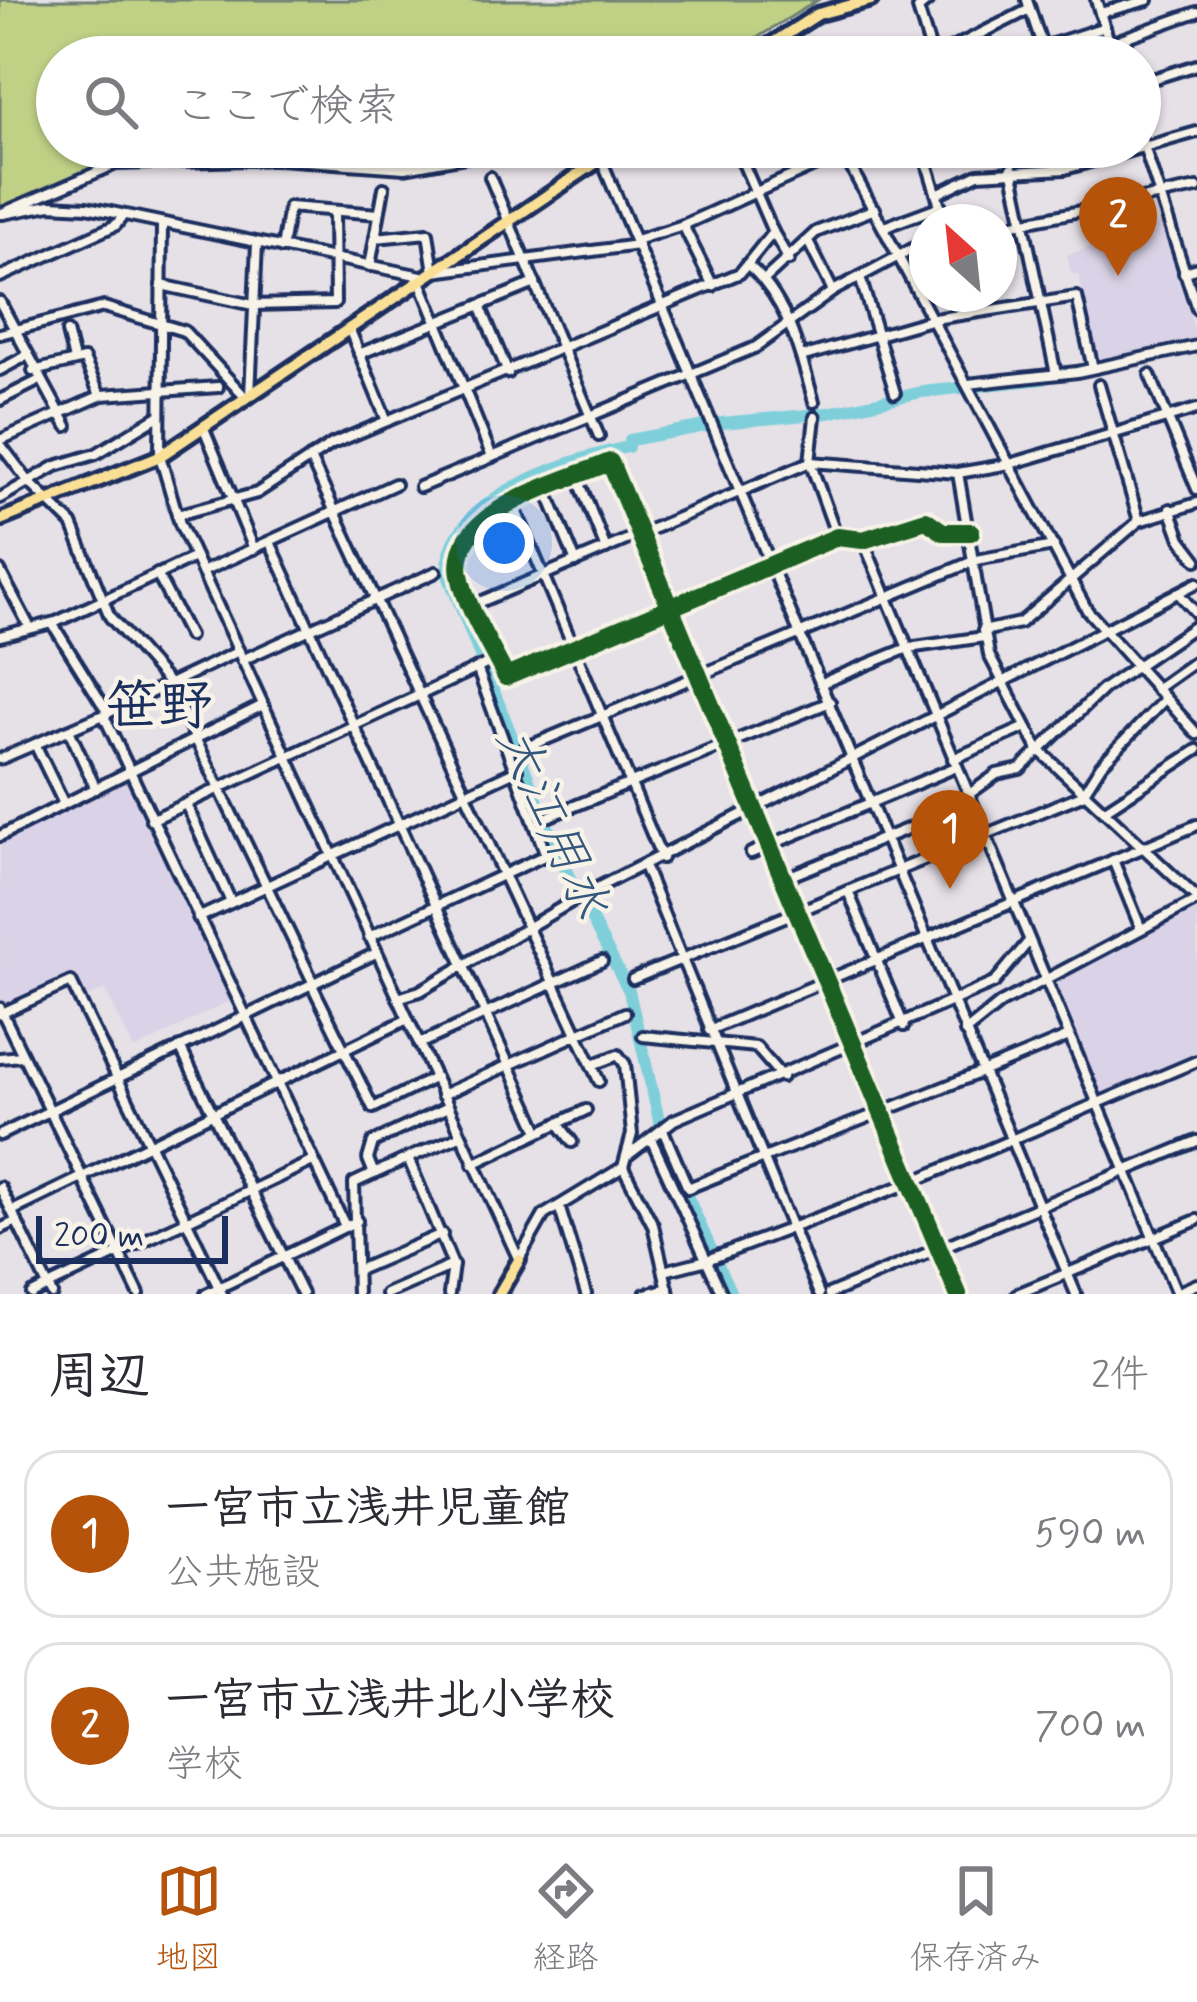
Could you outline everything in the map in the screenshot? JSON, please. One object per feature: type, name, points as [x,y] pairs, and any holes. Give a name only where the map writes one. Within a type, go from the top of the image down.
[{"type":"main road","points":[[782,36],[818,14],[871,0]]},
{"type":"main road","points":[[0,520],[160,456],[427,277],[578,168]]},
{"type":"main road","points":[[499,1294],[519,1260]]},
{"type":"street","points":[[818,14],[827,0]]},
{"type":"street","points":[[926,36],[918,9],[929,0]]},
{"type":"street","points":[[1096,0],[1108,36]]},
{"type":"street","points":[[1100,13],[1148,0]]},
{"type":"street","points":[[971,36],[1028,4],[1039,36]]},
{"type":"street","points":[[1128,36],[1196,6]]},
{"type":"street","points":[[1083,36],[1105,27]]},
{"type":"street","points":[[1161,77],[1196,67]]},
{"type":"street","points":[[1161,143],[1197,132]]},
{"type":"street","points":[[1,213],[107,168]]},
{"type":"street","points":[[605,168],[1076,1294]]},
{"type":"street","points":[[744,168],[789,260]]},
{"type":"street","points":[[1,213],[8,217],[68,205],[427,277],[637,242],[806,168]]},
{"type":"street","points":[[852,168],[1070,578],[1104,631],[1197,734]]},
{"type":"street","points":[[930,168],[941,204]]},
{"type":"street","points":[[939,193],[978,174],[1026,168]]},
{"type":"street","points":[[1151,168],[1197,309]]},
{"type":"street","points":[[1012,169],[1056,374]]},
{"type":"street","points":[[490,177],[599,436]]},
{"type":"street","points":[[370,266],[384,188]]},
{"type":"street","points":[[1017,223],[1197,188]]},
{"type":"street","points":[[282,248],[289,207],[379,214]]},
{"type":"street","points":[[764,280],[808,241],[875,209]]},
{"type":"street","points":[[161,285],[253,305],[335,303],[334,214]]},
{"type":"street","points":[[0,277],[116,225],[122,217]]},
{"type":"street","points":[[884,227],[909,218]]},
{"type":"street","points":[[162,224],[160,456],[177,515],[519,1260]]},
{"type":"street","points":[[682,225],[713,286]]},
{"type":"street","points":[[375,238],[428,232],[427,277],[437,322],[492,458]]},
{"type":"street","points":[[177,515],[235,501],[387,422],[713,286],[748,264],[773,232]]},
{"type":"street","points":[[808,241],[833,291]]},
{"type":"street","points":[[248,397],[257,244]]},
{"type":"street","points":[[420,488],[756,347],[833,291],[909,251]]},
{"type":"street","points":[[748,264],[764,280],[789,325],[814,403]]},
{"type":"street","points":[[1184,273],[1197,268]]},
{"type":"street","points":[[860,277],[895,393]]},
{"type":"street","points":[[359,354],[536,283]]},
{"type":"street","points":[[1017,306],[1077,296],[1092,364]]},
{"type":"street","points":[[0,302],[38,381],[67,426]]},
{"type":"street","points":[[480,305],[508,373]]},
{"type":"street","points":[[0,334],[104,307],[190,335],[248,397]]},
{"type":"street","points":[[801,357],[971,312]]},
{"type":"street","points":[[350,328],[387,422]]},
{"type":"street","points":[[67,332],[74,360]]},
{"type":"street","points":[[969,387],[1197,346]]},
{"type":"street","points":[[0,370],[26,356]]},
{"type":"street","points":[[33,371],[74,360],[87,363],[100,395]]},
{"type":"street","points":[[1150,375],[1197,489]]},
{"type":"street","points":[[0,400],[38,381]]},
{"type":"street","points":[[1099,386],[1139,521]]},
{"type":"street","points":[[218,388],[100,395],[0,442],[28,482],[72,524],[110,617],[147,665],[169,684],[373,1108],[434,1078]]},
{"type":"street","points":[[472,605],[810,462],[958,473],[1010,464],[1197,409]]},
{"type":"street","points":[[0,498],[96,454],[160,416]]},
{"type":"street","points":[[815,417],[810,462],[837,537]]},
{"type":"street","points":[[203,427],[254,549]]},
{"type":"street","points":[[310,458],[599,1081]]},
{"type":"street","points":[[369,937],[547,856],[460,577],[460,551],[470,529],[513,503],[610,462],[958,1294]]},
{"type":"street","points":[[958,473],[976,560],[984,634],[1001,685],[1024,728],[1038,749],[1197,899],[1001,1003],[965,1032]]},
{"type":"street","points":[[577,476],[606,549]]},
{"type":"street","points":[[202,572],[395,484]]},
{"type":"street","points":[[546,489],[576,562]]},
{"type":"street","points":[[513,503],[662,858]]},
{"type":"street","points":[[822,683],[908,648],[1020,623],[1139,521],[1197,503]]},
{"type":"street","points":[[1170,508],[1181,538],[1197,560]]},
{"type":"street","points":[[486,664],[506,677],[837,537],[863,540],[926,520],[943,532],[971,532]]},
{"type":"street","points":[[863,540],[1177,1293],[1197,1284]]},
{"type":"street","points":[[270,542],[539,1131]]},
{"type":"street","points":[[525,748],[976,560],[1054,546]]},
{"type":"street","points":[[0,636],[52,623],[195,556]]},
{"type":"street","points":[[0,571],[29,626]]},
{"type":"street","points":[[0,759],[436,572]]},
{"type":"street","points":[[158,574],[189,636]]},
{"type":"street","points":[[398,998],[466,965],[580,897],[1197,583]]},
{"type":"street","points":[[1178,594],[1197,614]]},
{"type":"street","points":[[52,623],[106,715],[151,820],[345,1226]]},
{"type":"street","points":[[785,878],[886,838],[970,799],[997,774],[1020,769],[1136,666],[1197,626]]},
{"type":"street","points":[[1156,689],[1197,660]]},
{"type":"street","points":[[151,820],[486,664]]},
{"type":"street","points":[[633,979],[1083,791],[1165,699]]},
{"type":"street","points":[[550,816],[830,702]]},
{"type":"street","points":[[0,836],[263,705]]},
{"type":"street","points":[[751,853],[872,802],[1024,728]]},
{"type":"street","points":[[69,730],[96,788]]},
{"type":"street","points":[[35,744],[64,804]]},
{"type":"street","points":[[1105,810],[1197,749]]},
{"type":"street","points":[[198,918],[517,770]]},
{"type":"street","points":[[186,804],[231,902]]},
{"type":"street","points":[[709,1030],[1197,825]]},
{"type":"street","points":[[1113,860],[1141,929]]},
{"type":"street","points":[[644,866],[819,1294]]},
{"type":"street","points":[[848,891],[904,1025]]},
{"type":"street","points":[[627,1156],[736,1094],[994,983],[1029,941]]},
{"type":"street","points":[[0,1135],[376,953]]},
{"type":"street","points":[[419,1044],[602,962]]},
{"type":"street","points":[[140,1294],[1,1012],[71,982],[220,1291]]},
{"type":"street","points":[[442,1095],[625,1013]]},
{"type":"street","points":[[0,1229],[83,1177],[408,1018]]},
{"type":"street","points":[[643,1036],[757,1047],[782,1077]]},
{"type":"street","points":[[657,1135],[688,1188],[838,1126],[884,1115],[1069,1036]]},
{"type":"street","points":[[181,1047],[302,1294]]},
{"type":"street","points":[[0,1058],[23,1056]]},
{"type":"street","points":[[519,1260],[544,1215],[623,1167],[632,1134],[622,1058],[592,1065]]},
{"type":"street","points":[[664,1271],[912,1182],[1197,1061]]},
{"type":"street","points":[[374,1174],[368,1159],[373,1142],[448,1107]]},
{"type":"street","points":[[473,1164],[586,1110]]},
{"type":"street","points":[[558,1123],[572,1142]]},
{"type":"street","points":[[657,1135],[712,1257],[722,1294]]},
{"type":"street","points":[[357,1294],[355,1183],[460,1136]]},
{"type":"street","points":[[829,1294],[1197,1141]]},
{"type":"street","points":[[408,1158],[453,1265],[449,1294]]},
{"type":"street","points":[[32,1294],[50,1290],[313,1161]]},
{"type":"street","points":[[623,1167],[653,1225],[669,1291],[645,1294]]},
{"type":"street","points":[[0,1187],[50,1290]]},
{"type":"street","points":[[559,1206],[586,1294]]},
{"type":"street","points":[[1017,1294],[1197,1220]]},
{"type":"street","points":[[206,1294],[357,1221]]},
{"type":"street","points":[[358,1270],[442,1234]]},
{"type":"street","points":[[386,1294],[453,1265]]},
{"type":"shaded area","points":[[1164,222],[1197,341],[1097,363],[1079,276],[1071,273],[1067,255]]},
{"type":"shaded area","points":[[127,778],[235,998],[134,1050],[105,989],[82,1000],[70,975],[4,1007],[0,998],[0,842]]},
{"type":"shaded area","points":[[1197,908],[1197,1058],[1100,1096],[1054,984]]},
{"type":"green space","points":[[0,0],[818,0],[760,36],[36,36],[36,168],[93,168],[0,210]]},
{"type":"waterway","name":"大江用水","points":[[630,440],[722,423],[828,413],[922,392],[1043,379]]},
{"type":"waterway","name":"大江用水","points":[[628,447],[543,473],[487,505],[465,525],[452,548],[448,575],[562,863],[629,991],[665,1146],[731,1294]]},
{"type":"cycle path","points":[[958,1294],[783,878],[696,670],[653,566],[610,462],[539,490],[490,516],[472,533],[461,553],[460,575],[473,614],[506,677],[837,537],[863,540],[926,520],[943,532],[971,532]]},
{"type":"place","name":"一宮市立浅井北小学校","points":[[1118,276]]},
{"type":"place","name":"一宮市立浅井児童館","points":[[950,889]]},
{"type":"district","name":"笹野","points":[[159,708]]}]
